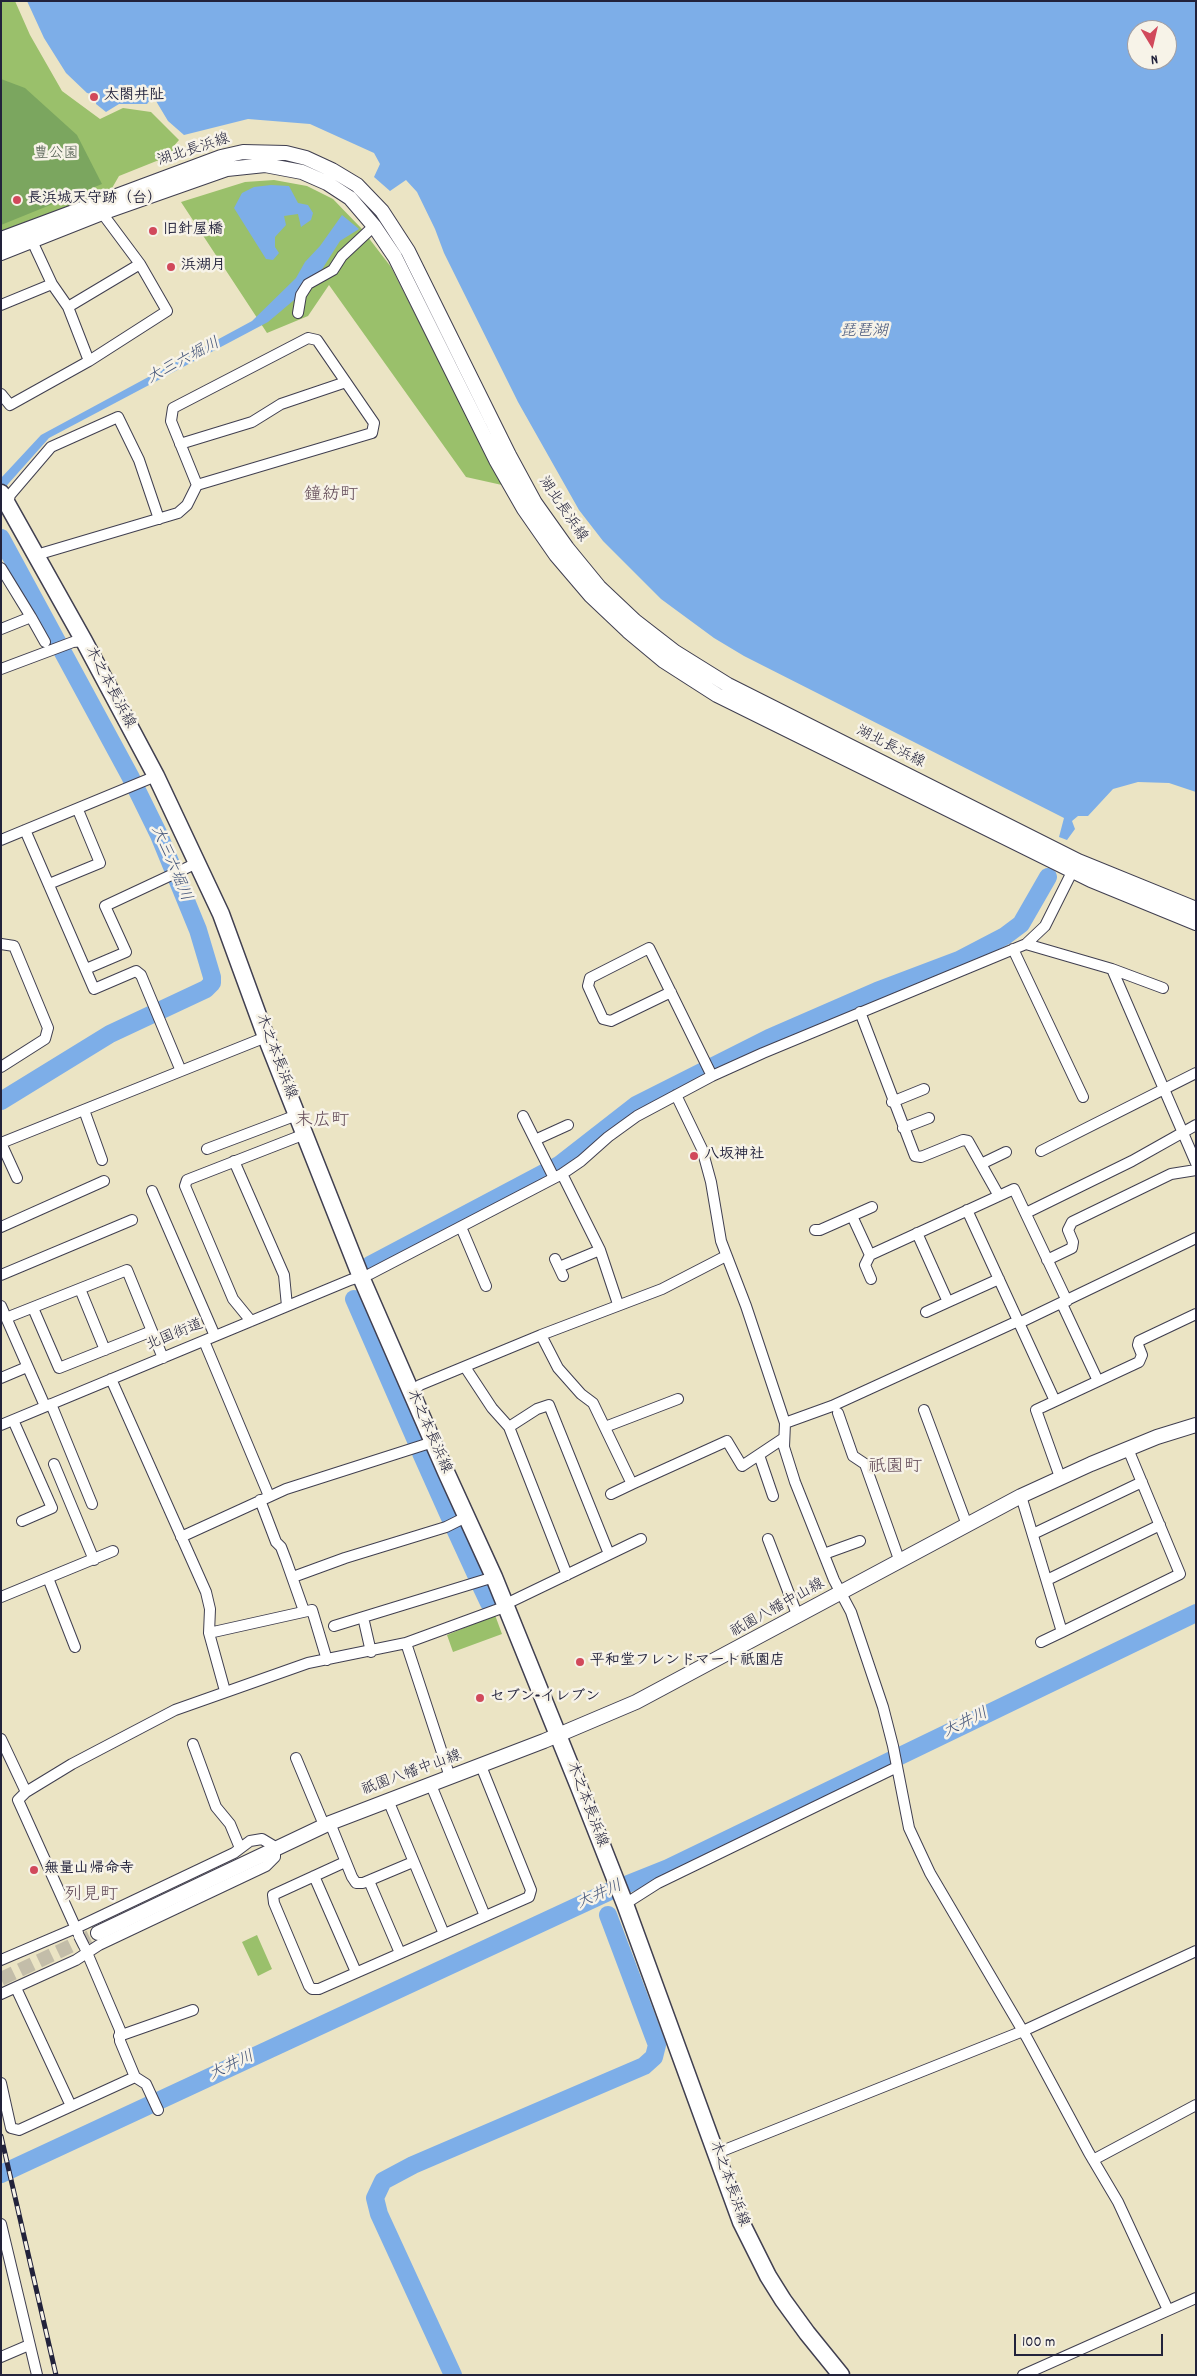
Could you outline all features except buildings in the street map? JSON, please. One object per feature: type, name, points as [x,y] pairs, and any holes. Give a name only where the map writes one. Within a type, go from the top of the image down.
[{"type":"main road","name":"湖北長浜線","points":[[1,239],[220,157],[243,152],[286,153],[306,158],[332,170],[357,185],[382,211],[408,251],[509,455],[535,503],[567,548],[599,587],[636,621],[675,652],[728,685],[1148,905],[1196,923]]},
{"type":"main road","name":"湖北長浜線","points":[[1,253],[102,213],[227,170],[265,166],[302,172],[327,183],[350,198],[374,226],[395,257],[496,460],[524,509],[562,562],[591,596],[628,631],[664,661],[717,695],[1076,866],[1196,909]]},
{"type":"main road","name":"木之本長浜線","points":[[5,498],[84,641],[191,866],[220,914],[266,1037],[361,1277],[506,1605],[558,1735],[624,1902],[741,2222],[768,2276],[807,2334],[841,2375]]},
{"type":"main road","name":"祇園八幡中山線","points":[[98,1933],[327,1824],[482,1766],[636,1702],[1021,1496],[1060,1477],[1128,1449],[1196,1425]]},
{"type":"street","points":[[1,394],[10,405],[89,361],[167,311],[140,264],[102,213]]},
{"type":"street","points":[[298,313],[302,295],[308,284],[333,270],[342,256],[374,226]]},
{"type":"street","points":[[32,241],[52,284],[68,307],[89,361]]},
{"type":"street","points":[[68,307],[140,264]]},
{"type":"street","points":[[1,304],[52,284]]},
{"type":"street","points":[[38,557],[43,553],[178,513],[187,505],[197,485],[372,433],[374,423],[317,340],[308,338],[173,408],[171,421],[197,485]]},
{"type":"street","points":[[180,444],[252,422],[281,404],[346,382]]},
{"type":"street","points":[[5,498],[10,495],[51,447],[118,417],[139,460],[159,519]]},
{"type":"street","points":[[1,568],[45,642]]},
{"type":"street","points":[[1,629],[31,617]]},
{"type":"street","points":[[1,669],[66,644],[84,641]]},
{"type":"street","points":[[1,840],[78,810],[149,779]]},
{"type":"street","points":[[48,884],[100,863],[78,810]]},
{"type":"street","points":[[25,830],[94,989],[136,971],[141,975],[180,1071]]},
{"type":"street","points":[[86,969],[126,952],[105,906],[191,866]]},
{"type":"street","points":[[1026,944],[1045,926],[1076,866]]},
{"type":"street","points":[[1,944],[14,946],[48,1028],[45,1039],[1,1067]]},
{"type":"street","points":[[1026,944],[1112,969],[1163,988]]},
{"type":"street","name":"北国街道","points":[[1,1425],[287,1306],[370,1274],[461,1227],[554,1173],[581,1161],[632,1119],[676,1095],[710,1071],[763,1052],[1026,944]]},
{"type":"street","points":[[671,992],[611,1021],[603,1019],[588,986],[590,978],[650,948],[710,1071]]},
{"type":"street","points":[[1013,949],[1083,1097]]},
{"type":"street","points":[[1112,969],[1196,1163]]},
{"type":"street","points":[[860,1012],[892,1102],[914,1155],[918,1158],[964,1140],[970,1143],[999,1196]]},
{"type":"street","points":[[17,1178],[1,1143],[266,1037]]},
{"type":"street","points":[[1041,1151],[1196,1073]]},
{"type":"street","points":[[892,1102],[924,1089]]},
{"type":"street","points":[[676,1095],[702,1149],[711,1182],[718,1227],[726,1256],[746,1306],[785,1423],[784,1447],[795,1482],[840,1594],[851,1612],[883,1707],[910,1828],[930,1873],[1024,2031],[1092,2160],[1118,2202],[1168,2310]]},
{"type":"street","points":[[84,1110],[102,1160]]},
{"type":"street","points":[[207,1149],[297,1115]]},
{"type":"street","points":[[523,1116],[535,1140],[600,1250],[618,1304]]},
{"type":"street","points":[[903,1128],[930,1118]]},
{"type":"street","points":[[535,1140],[568,1124]]},
{"type":"street","points":[[1026,1213],[1132,1161],[1182,1131],[1196,1125]]},
{"type":"street","points":[[251,1321],[233,1299],[185,1186],[187,1180],[305,1134]]},
{"type":"street","points":[[981,1164],[1006,1152]]},
{"type":"street","points":[[234,1161],[284,1275],[287,1306]]},
{"type":"street","points":[[1047,1260],[1072,1248],[1073,1242],[1068,1228],[1072,1222],[1171,1174],[1196,1170]]},
{"type":"street","points":[[1,1227],[104,1181]]},
{"type":"street","points":[[871,1279],[865,1265],[870,1255],[1014,1189],[1047,1260],[1098,1381]]},
{"type":"street","points":[[152,1191],[214,1336]]},
{"type":"street","points":[[815,1230],[820,1230],[872,1207]]},
{"type":"street","points":[[967,1210],[1055,1401]]},
{"type":"street","points":[[852,1216],[870,1255]]},
{"type":"street","points":[[1,1276],[132,1220]]},
{"type":"street","points":[[461,1227],[486,1286]]},
{"type":"street","points":[[917,1233],[948,1302]]},
{"type":"street","points":[[785,1423],[832,1406],[1064,1302],[1196,1238]]},
{"type":"street","points":[[559,1267],[600,1250]]},
{"type":"street","points":[[411,1392],[420,1385],[541,1335],[618,1304],[662,1289],[726,1256]]},
{"type":"street","points":[[6,1318],[127,1270],[163,1358]]},
{"type":"street","points":[[926,1312],[999,1280]]},
{"type":"street","points":[[80,1289],[105,1350]]},
{"type":"street","points":[[1,1306],[6,1318],[6,1331],[48,1405],[92,1504]]},
{"type":"street","points":[[33,1308],[58,1368],[152,1331]]},
{"type":"street","points":[[1060,1477],[1036,1410],[1139,1362],[1142,1355],[1138,1345],[1139,1341],[1196,1314]]},
{"type":"street","points":[[541,1335],[558,1368],[581,1394],[594,1403],[632,1484]]},
{"type":"street","points":[[204,1341],[264,1498],[304,1612]]},
{"type":"street","points":[[1,1378],[27,1367]]},
{"type":"street","points":[[465,1367],[492,1408],[509,1427],[567,1575]]},
{"type":"street","points":[[111,1379],[206,1592],[210,1609],[209,1633],[225,1691]]},
{"type":"street","points":[[605,1427],[678,1399]]},
{"type":"street","points":[[509,1427],[537,1409],[549,1405],[609,1554]]},
{"type":"street","points":[[924,1410],[966,1525]]},
{"type":"street","points":[[838,1413],[853,1456],[865,1464],[900,1562]]},
{"type":"street","points":[[14,1420],[52,1508],[22,1521]]},
{"type":"street","points":[[611,1494],[727,1441],[742,1466],[784,1438]]},
{"type":"street","points":[[181,1537],[264,1498],[433,1442]]},
{"type":"street","points":[[1041,1642],[1180,1574],[1128,1449]]},
{"type":"street","points":[[759,1455],[773,1496]]},
{"type":"street","points":[[54,1464],[94,1560]]},
{"type":"street","points":[[1033,1534],[1142,1482]]},
{"type":"street","points":[[1021,1496],[1062,1632]]},
{"type":"street","points":[[292,1577],[345,1558],[446,1527],[466,1517]]},
{"type":"street","points":[[1047,1580],[1160,1525]]},
{"type":"street","points":[[156,2105],[146,2084],[136,2077],[119,2036],[120,2030],[18,1800],[26,1792],[72,1764],[175,1710],[308,1663],[371,1652],[406,1643],[506,1605],[642,1539]]},
{"type":"street","points":[[768,1539],[798,1617]]},
{"type":"street","points":[[824,1554],[860,1541]]},
{"type":"street","points":[[2,1595],[94,1560],[112,1551]]},
{"type":"street","points":[[48,1578],[75,1647]]},
{"type":"street","points":[[334,1626],[494,1578]]},
{"type":"street","points":[[209,1633],[312,1610],[327,1660]]},
{"type":"street","points":[[363,1617],[371,1652]]},
{"type":"street","points":[[406,1643],[450,1777]]},
{"type":"street","points":[[1,1739],[26,1792]]},
{"type":"street","points":[[193,1744],[216,1807],[230,1824],[240,1848]]},
{"type":"street","points":[[296,1758],[355,1882],[360,1884],[369,1881],[413,1862]]},
{"type":"street","points":[[624,1902],[897,1765]]},
{"type":"street","points":[[345,1862],[276,1892],[273,1897],[309,1986],[312,1989],[319,1989],[529,1897],[532,1892],[482,1766]]},
{"type":"street","points":[[431,1784],[485,1916]]},
{"type":"street","points":[[388,1800],[444,1934]]},
{"type":"street","points":[[1,1960],[78,1932],[234,1853],[257,1838],[268,1842],[275,1849],[275,1857],[266,1866],[85,1950],[76,1960],[1,1994]]},
{"type":"street","points":[[314,1876],[356,1972]]},
{"type":"street","points":[[369,1881],[400,1953]]},
{"type":"street","points":[[717,2153],[1024,2031],[1196,1951]]},
{"type":"street","points":[[16,1988],[71,2106]]},
{"type":"street","points":[[119,2036],[193,2010]]},
{"type":"street","points":[[1,2083],[11,2128],[18,2130],[136,2077]]},
{"type":"street","points":[[1092,2160],[1196,2105]]},
{"type":"street","points":[[1,2224],[5,2260],[36,2375]]},
{"type":"street","points":[[1023,2375],[1196,2298]]},
{"type":"street","points":[[1,2356],[29,2344]]},
{"type":"green space","name":"豊公園","points":[[1,1],[15,1],[30,35],[62,91],[100,119],[123,108],[151,112],[179,140],[173,147],[174,154],[119,176],[108,195],[1,234]]},
{"type":"green space","points":[[1,79],[25,88],[77,135],[102,184],[1,225]]},
{"type":"green space","points":[[274,180],[307,186],[333,199],[361,228],[391,267],[502,485],[466,477],[329,285],[308,316],[267,333],[181,202],[245,182]]},
{"type":"green space","points":[[495,1615],[502,1634],[453,1652],[447,1635]]},
{"type":"green space","points":[[257,1935],[272,1969],[258,1976],[242,1942]]},
{"type":"water","name":"琵琶湖","points":[[27,1],[1196,1],[1196,792],[1169,783],[1138,782],[1113,789],[1088,816],[1078,816],[1072,821],[1075,829],[1067,840],[1059,837],[1064,818],[744,656],[714,638],[661,599],[603,541],[579,510],[518,402],[444,253],[417,192],[406,180],[390,191],[374,177],[380,164],[374,153],[310,124],[248,119],[184,135],[168,121],[153,96],[147,104],[119,104],[106,112],[96,104],[96,95],[87,93],[66,73],[44,38]]},
{"type":"water","points":[[271,185],[289,186],[298,203],[308,205],[313,213],[311,220],[301,227],[298,214],[284,216],[286,225],[275,237],[275,247],[279,253],[273,260],[266,259],[234,208],[242,193],[254,187]]},
{"type":"water","points":[[342,215],[359,229],[340,241],[319,274],[300,295],[268,322],[49,438],[1,492],[1,478],[41,435],[252,321],[296,278],[305,262],[320,246]]},
{"type":"waterway","name":"大三六堀川","points":[[1,538],[130,776],[159,835],[198,930],[212,977],[212,983],[206,989],[110,1034],[1,1101]]},
{"type":"waterway","points":[[370,1265],[559,1165],[636,1105],[769,1038],[877,991],[959,960],[1005,936],[1021,924],[1048,877]]},
{"type":"waterway","points":[[354,1299],[417,1443]]},
{"type":"waterway","points":[[421,1453],[451,1520]]},
{"type":"waterway","points":[[455,1529],[478,1579]]},
{"type":"waterway","points":[[481,1586],[493,1607]]},
{"type":"waterway","name":"大井川","points":[[1,2174],[608,1892],[668,1868],[1196,1613]]},
{"type":"waterway","points":[[453,2375],[379,2214],[375,2198],[383,2181],[413,2165],[644,2066],[654,2057],[657,2045],[608,1915]]},
{"type":"tunnel","points":[[1,1979],[98,1933]]},
{"type":"railway","points":[[1,2136],[56,2375]]},
{"type":"place","name":"太閤井阯","points":[[94,97]]},
{"type":"place","name":"長浜城天守跡（台）","points":[[17,200]]},
{"type":"place","name":"旧針屋橋","points":[[153,231]]},
{"type":"place","name":"浜湖月","points":[[171,267]]},
{"type":"place","name":"八坂神社","points":[[694,1156]]},
{"type":"place","name":"平和堂フレンドマート祇園店","points":[[580,1662]]},
{"type":"place","name":"セブン-イレブン","points":[[480,1698]]},
{"type":"place","name":"無量山帰命寺","points":[[34,1870]]},
{"type":"district","name":"鐘紡町","points":[[331,497]]},
{"type":"district","name":"末広町","points":[[322,1123]]},
{"type":"district","name":"祇園町","points":[[895,1469]]},
{"type":"district","name":"列見町","points":[[91,1897]]}]
